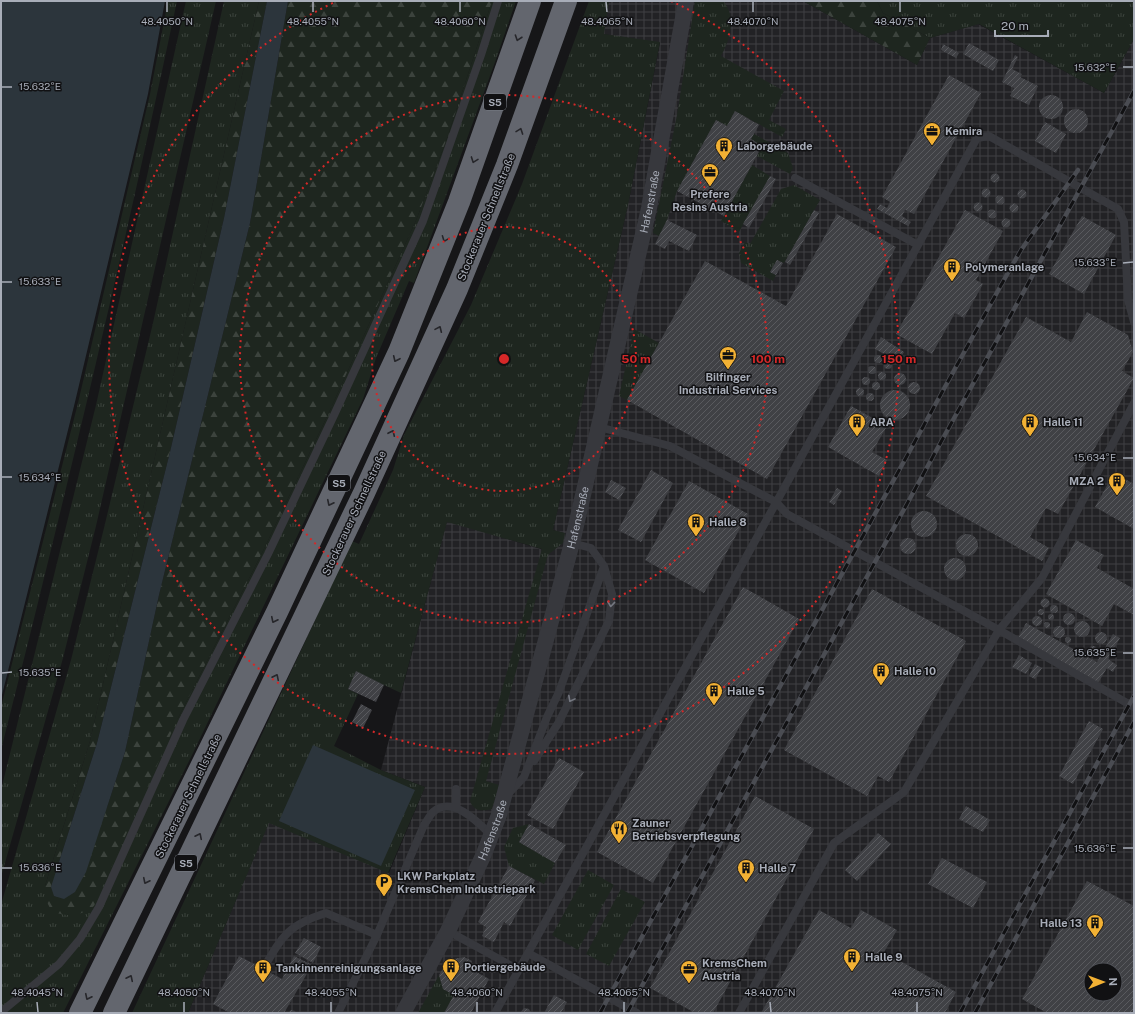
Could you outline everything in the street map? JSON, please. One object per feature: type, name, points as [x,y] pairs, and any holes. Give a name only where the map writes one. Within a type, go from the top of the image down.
[{"type":"highway","name":"Stockerauer Schnellstraße","points":[[80,1013],[281,605],[399,352],[459,202],[530,1]]},
{"type":"highway","name":"Stockerauer Schnellstraße","points":[[114,1013],[364,493],[457,289],[508,165],[566,1]]},
{"type":"street","name":"Hafenstraße","points":[[403,1013],[448,931],[491,835],[503,799],[572,542],[649,208],[686,1]]},
{"type":"lane","points":[[1,1012],[59,964],[80,939],[98,907],[183,720],[268,554],[335,413],[422,221],[481,55],[498,1]]},
{"type":"lane","points":[[495,1013],[977,138],[989,136],[1118,209],[1124,222],[1128,300],[1134,322]]},
{"type":"lane","points":[[795,178],[918,245]]},
{"type":"lane","points":[[739,1013],[834,843],[904,792],[999,630],[1042,578],[1134,403]]},
{"type":"lane","points":[[598,427],[670,446],[776,502],[787,514],[999,630],[1134,707]]},
{"type":"lane","points":[[503,799],[524,777],[558,722],[609,621],[612,594],[604,566],[591,548],[572,542]]},
{"type":"lane","points":[[524,777],[547,716],[559,692],[604,566]]},
{"type":"lane","points":[[456,789],[456,808]]},
{"type":"lane","points":[[338,1013],[377,935],[424,825],[433,812],[443,807],[456,808],[474,818],[491,835]]},
{"type":"lane","points":[[263,969],[281,938],[303,920],[326,913],[377,935]]},
{"type":"lane","points":[[448,931],[519,970]]},
{"type":"lane","points":[[528,953],[637,1013]]},
{"type":"shaded area","points":[[1,1],[165,1],[148,94],[75,402],[1,699]]},
{"type":"shaded area","points":[[267,1],[288,1],[250,223],[159,595],[125,752],[86,872],[75,892],[64,899],[54,896],[51,887],[97,743],[170,452],[224,218]]},
{"type":"shaded area","points":[[609,1],[803,1],[917,65],[930,38],[978,24],[1104,93],[1134,39],[1134,1013],[188,1013],[269,822],[389,873],[425,787],[381,770],[447,521],[551,552],[564,533],[553,530],[628,205],[660,43],[603,34]]},
{"type":"shaded area","points":[[313,745],[415,790],[381,866],[279,821]]},
{"type":"green space","points":[[168,1],[177,1],[157,95],[115,283],[48,564],[1,750],[1,707],[78,403],[150,94]]},
{"type":"green space","points":[[186,1],[216,1],[96,526],[63,658],[1,877],[1,790],[96,405]]},
{"type":"green space","points":[[224,1],[259,1],[90,741],[45,886],[178,718],[263,551],[330,410],[417,218],[447,138],[492,1],[516,1],[414,283],[409,281],[376,358],[363,399],[193,753],[63,1013],[1,1013],[1,905],[71,660],[104,528],[153,323]]},
{"type":"green space","points":[[259,1],[267,1],[224,218],[170,452],[97,743],[51,887],[86,872],[125,752],[159,595],[250,223],[288,1],[492,1],[447,138],[417,218],[330,410],[263,551],[178,718],[94,906],[79,914],[59,914],[52,912],[47,902],[45,886],[90,741]]},
{"type":"green space","points":[[589,1],[609,1],[604,34],[660,42],[628,205],[553,530],[565,533],[563,543],[549,554],[547,558],[486,781],[499,785],[492,809],[476,809],[470,801],[542,549],[447,522],[401,693],[356,672],[348,689],[358,694],[334,746],[381,770],[425,787],[388,873],[269,823],[188,1013],[132,1013],[352,541],[359,544],[393,470],[404,435],[471,305],[522,184]]},
{"type":"green space","points":[[695,1],[723,1],[730,14],[731,28],[727,43],[721,56],[784,91],[769,120],[786,129],[782,137],[735,111],[727,126],[716,120],[677,191],[667,220],[659,236],[653,233],[677,115]]},
{"type":"green space","points":[[803,1],[877,1],[883,13],[930,38],[917,65]]},
{"type":"green space","points":[[877,1],[1134,1],[1134,39],[1104,93],[979,24],[930,38],[883,13]]},
{"type":"green space","points":[[754,134],[788,153],[793,168],[790,174],[757,156],[762,146],[751,139]]},
{"type":"green space","points":[[752,165],[770,176],[739,232],[721,221]]},
{"type":"green space","points":[[794,185],[820,200],[784,263],[777,260],[770,272],[776,275],[773,281],[741,263],[739,253],[745,242],[750,244],[781,189]]},
{"type":"green space","points":[[634,329],[659,343],[627,400],[619,396]]},
{"type":"green space","points":[[529,824],[519,842],[555,863],[544,884],[509,866],[504,847],[513,828]]},
{"type":"green space","points":[[588,870],[614,885],[578,950],[552,935]]},
{"type":"green space","points":[[621,889],[645,902],[609,966],[586,954]]},
{"type":"green space","points":[[439,975],[443,989],[454,995],[444,1013],[418,1013]]},
{"type":"building","points":[[969,43],[999,60],[993,71],[963,54]]},
{"type":"building","points":[[943,44],[959,53],[956,58],[941,50]]},
{"type":"building","points":[[1015,55],[1018,57],[1012,69],[1022,74],[1020,77],[1038,86],[1029,105],[1010,96],[1014,88],[1002,82]]},
{"type":"building","points":[[949,75],[981,93],[914,214],[905,210],[902,216],[911,222],[908,226],[877,209],[880,204],[887,208],[890,202],[882,197]]},
{"type":"building","points":[[1051,95],[1060,98],[1063,107],[1060,116],[1051,119],[1042,116],[1039,107],[1042,98]]},
{"type":"building","points":[[1076,109],[1085,112],[1088,121],[1085,130],[1076,133],[1067,130],[1064,121],[1067,112]]},
{"type":"building","name":"Laborgebäude","points":[[735,111],[759,125],[751,139],[762,146],[724,216],[677,191],[716,120],[727,126]]},
{"type":"building","points":[[1045,122],[1066,134],[1056,153],[1035,141]]},
{"type":"building","points":[[995,173],[1000,178],[995,183],[990,178]]},
{"type":"building","points":[[770,176],[776,179],[749,228],[743,224]]},
{"type":"building","points":[[986,188],[991,193],[986,198],[981,193]]},
{"type":"building","points":[[1022,189],[1027,194],[1022,199],[1017,194]]},
{"type":"building","points":[[1000,195],[1005,200],[1000,205],[995,200]]},
{"type":"building","points":[[978,202],[983,207],[978,212],[973,207]]},
{"type":"building","points":[[1014,203],[1019,208],[1014,213],[1009,208]]},
{"type":"building","points":[[992,209],[997,214],[992,219],[987,214]]},
{"type":"building","points":[[814,210],[819,213],[790,265],[785,262]]},
{"type":"building","name":"Polymeranlage","points":[[965,210],[1003,231],[976,280],[983,284],[964,318],[955,313],[932,354],[896,334]]},
{"type":"building","points":[[837,214],[896,247],[767,479],[627,400],[705,261],[786,306]]},
{"type":"building","points":[[1082,216],[1116,235],[1084,294],[1049,274]]},
{"type":"building","points":[[1006,218],[1011,223],[1006,228],[1001,223]]},
{"type":"building","points":[[667,220],[697,235],[689,251],[669,241],[665,249],[655,244]]},
{"type":"building","points":[[777,260],[783,263],[776,275],[770,272]]},
{"type":"building","name":"Halle 11","points":[[1087,312],[1128,335],[1133,352],[1122,371],[1134,378],[1058,514],[1046,508],[1030,537],[1049,548],[1042,561],[926,496],[1026,317],[1071,342]]},
{"type":"building","points":[[881,337],[904,352],[897,364],[883,357],[884,354],[875,349]]},
{"type":"building","points":[[876,355],[880,355],[882,359],[880,363],[876,363],[874,361],[874,357]]},
{"type":"building","points":[[886,361],[890,361],[892,365],[890,369],[886,369],[884,367],[884,363]]},
{"type":"building","points":[[870,366],[874,366],[876,370],[874,374],[870,374],[868,372],[868,368]]},
{"type":"building","points":[[880,372],[884,372],[886,376],[884,380],[880,380],[878,378],[878,374]]},
{"type":"building","points":[[902,373],[905,374],[905,384],[898,385],[895,384],[894,377],[895,374]]},
{"type":"building","points":[[864,377],[868,377],[870,381],[868,385],[864,385],[862,383],[862,379]]},
{"type":"building","points":[[874,382],[878,382],[880,386],[878,390],[874,390],[872,388],[872,384]]},
{"type":"building","points":[[916,382],[919,383],[919,393],[912,394],[909,393],[908,386],[909,383]]},
{"type":"building","points":[[858,388],[862,388],[864,392],[862,396],[858,396],[856,394],[856,390]]},
{"type":"building","points":[[895,390],[906,394],[910,405],[906,416],[895,420],[884,416],[880,405],[884,394]]},
{"type":"building","points":[[868,393],[872,393],[874,397],[872,401],[868,401],[866,399],[866,395]]},
{"type":"building","name":"ARA","points":[[851,406],[887,426],[872,452],[887,460],[879,476],[828,447]]},
{"type":"building","points":[[651,470],[673,483],[641,542],[618,530]]},
{"type":"building","name":"MZA 2","points":[[1114,473],[1134,484],[1134,529],[1095,507]]},
{"type":"building","points":[[611,480],[626,488],[619,500],[605,492]]},
{"type":"building","name":"Halle 8","points":[[689,481],[748,514],[704,593],[645,560]]},
{"type":"building","points":[[837,488],[842,491],[834,505],[829,502]]},
{"type":"building","points":[[924,511],[933,515],[937,524],[933,533],[924,537],[915,533],[911,524],[915,515]]},
{"type":"building","points":[[967,534],[975,537],[978,545],[975,553],[967,556],[959,553],[956,545],[959,537]]},
{"type":"building","points":[[905,538],[911,538],[916,543],[914,552],[911,554],[905,554],[900,549],[900,543]]},
{"type":"building","points":[[1076,540],[1104,555],[1097,568],[1134,589],[1134,615],[1114,604],[1102,626],[1046,594]]},
{"type":"building","points":[[955,558],[963,561],[966,569],[963,577],[955,580],[947,577],[944,569],[947,561]]},
{"type":"building","name":"Halle 5","points":[[743,587],[799,619],[653,883],[597,852]]},
{"type":"building","name":"Halle 10","points":[[872,589],[966,641],[889,782],[878,776],[867,796],[784,750]]},
{"type":"building","points":[[1045,598],[1050,603],[1045,608],[1040,603]]},
{"type":"building","points":[[1052,605],[1056,605],[1058,609],[1056,613],[1052,613],[1050,611],[1050,607]]},
{"type":"building","points":[[1041,609],[1044,612],[1041,615],[1038,612]]},
{"type":"building","points":[[1067,613],[1071,613],[1075,619],[1071,625],[1067,625],[1063,621],[1063,617]]},
{"type":"building","points":[[1051,614],[1054,617],[1051,620],[1048,617]]},
{"type":"building","points":[[1037,616],[1042,621],[1037,626],[1032,621]]},
{"type":"building","points":[[1079,621],[1085,621],[1090,626],[1088,635],[1085,637],[1079,637],[1074,632],[1074,626]]},
{"type":"building","points":[[1047,622],[1050,625],[1047,628],[1044,625]]},
{"type":"building","points":[[1026,623],[1097,662],[1113,634],[1120,638],[1108,659],[1117,665],[1113,672],[1107,668],[1098,683],[1018,638]]},
{"type":"building","points":[[1057,626],[1061,626],[1065,632],[1061,638],[1057,638],[1053,634],[1053,630]]},
{"type":"building","points":[[1099,632],[1103,632],[1107,638],[1103,644],[1099,644],[1095,640],[1095,636]]},
{"type":"building","points":[[1068,637],[1071,640],[1068,643],[1065,640]]},
{"type":"building","points":[[1091,646],[1095,646],[1097,647],[1097,655],[1091,656],[1088,653],[1088,649]]},
{"type":"building","points":[[1019,655],[1032,663],[1026,674],[1012,667]]},
{"type":"building","points":[[1035,664],[1042,668],[1035,679],[1029,676]]},
{"type":"building","points":[[356,671],[384,685],[376,702],[348,689]]},
{"type":"building","points":[[361,704],[372,710],[363,728],[352,722]]},
{"type":"building","points":[[1089,721],[1103,729],[1073,784],[1059,776]]},
{"type":"building","points":[[559,758],[584,772],[553,829],[527,815]]},
{"type":"building","name":"Halle 7","points":[[755,796],[814,829],[713,1013],[695,1013],[650,988]]},
{"type":"building","points":[[966,806],[990,820],[983,832],[959,819]]},
{"type":"building","points":[[529,824],[566,845],[555,863],[519,842]]},
{"type":"building","points":[[878,833],[891,844],[857,881],[845,870]]},
{"type":"building","points":[[942,858],[987,882],[973,908],[928,884]]},
{"type":"building","points":[[509,866],[535,880],[510,926],[504,922],[494,942],[482,936],[486,927],[478,922]]},
{"type":"building","name":"Halle 13","points":[[1087,881],[1134,906],[1133,1013],[1047,1013],[1022,999]]},
{"type":"building","name":"Halle 9","points":[[819,910],[851,928],[861,910],[897,930],[884,952],[956,992],[945,1013],[761,1013]]},
{"type":"building","points":[[304,938],[321,947],[313,963],[295,953]]},
{"type":"building","name":"Tankinnenreinigungsanlage","points":[[239,956],[282,979],[294,956],[312,965],[284,1013],[230,1013],[213,1004]]},
{"type":"building","points":[[464,957],[472,961],[469,968],[489,979],[471,1013],[444,1013],[454,995],[443,989],[439,975],[444,967],[451,965],[454,959]]},
{"type":"building","points":[[554,995],[567,1002],[561,1013],[544,1013]]},
{"type":"building","points":[[524,1008],[529,1009],[531,1013],[520,1013]]},
{"type":"building","points":[[291,1010],[295,1011],[296,1013],[288,1013]]},
{"type":"railway","points":[[627,1013],[1134,91]]},
{"type":"railway","points":[[600,1013],[1005,278],[1021,250],[1078,170]]},
{"type":"railway","points":[[960,1013],[1134,696]]},
{"type":"railway","points":[[975,1013],[1134,722]]},
{"type":"place","name":"Kemira","points":[[932,146]]},
{"type":"place","name":"Laborgebäude","points":[[724,161]]},
{"type":"place","name":"Prefere Resins Austria","points":[[710,187]]},
{"type":"place","name":"Polymeranlage","points":[[952,282]]},
{"type":"place","name":"Bilfinger Industrial Services","points":[[728,370]]},
{"type":"place","name":"ARA","points":[[857,437]]},
{"type":"place","name":"Halle 11","points":[[1030,437]]},
{"type":"place","name":"MZA 2","points":[[1117,496]]},
{"type":"place","name":"Halle 8","points":[[696,537]]},
{"type":"place","name":"Halle 10","points":[[881,686]]},
{"type":"place","name":"Halle 5","points":[[714,706]]},
{"type":"place","name":"Zauner Betriebsverpflegung","points":[[619,844]]},
{"type":"place","name":"Halle 7","points":[[746,883]]},
{"type":"place","name":"LKW Parkplatz KremsChem Industriepark","points":[[384,897]]},
{"type":"place","name":"Halle 13","points":[[1095,938]]},
{"type":"place","name":"Halle 9","points":[[852,972]]},
{"type":"place","name":"Portiergebäude","points":[[451,982]]},
{"type":"place","name":"Tankinnenreinigungsanlage","points":[[263,983]]},
{"type":"place","name":"KremsChem Austria","points":[[689,984]]}]
